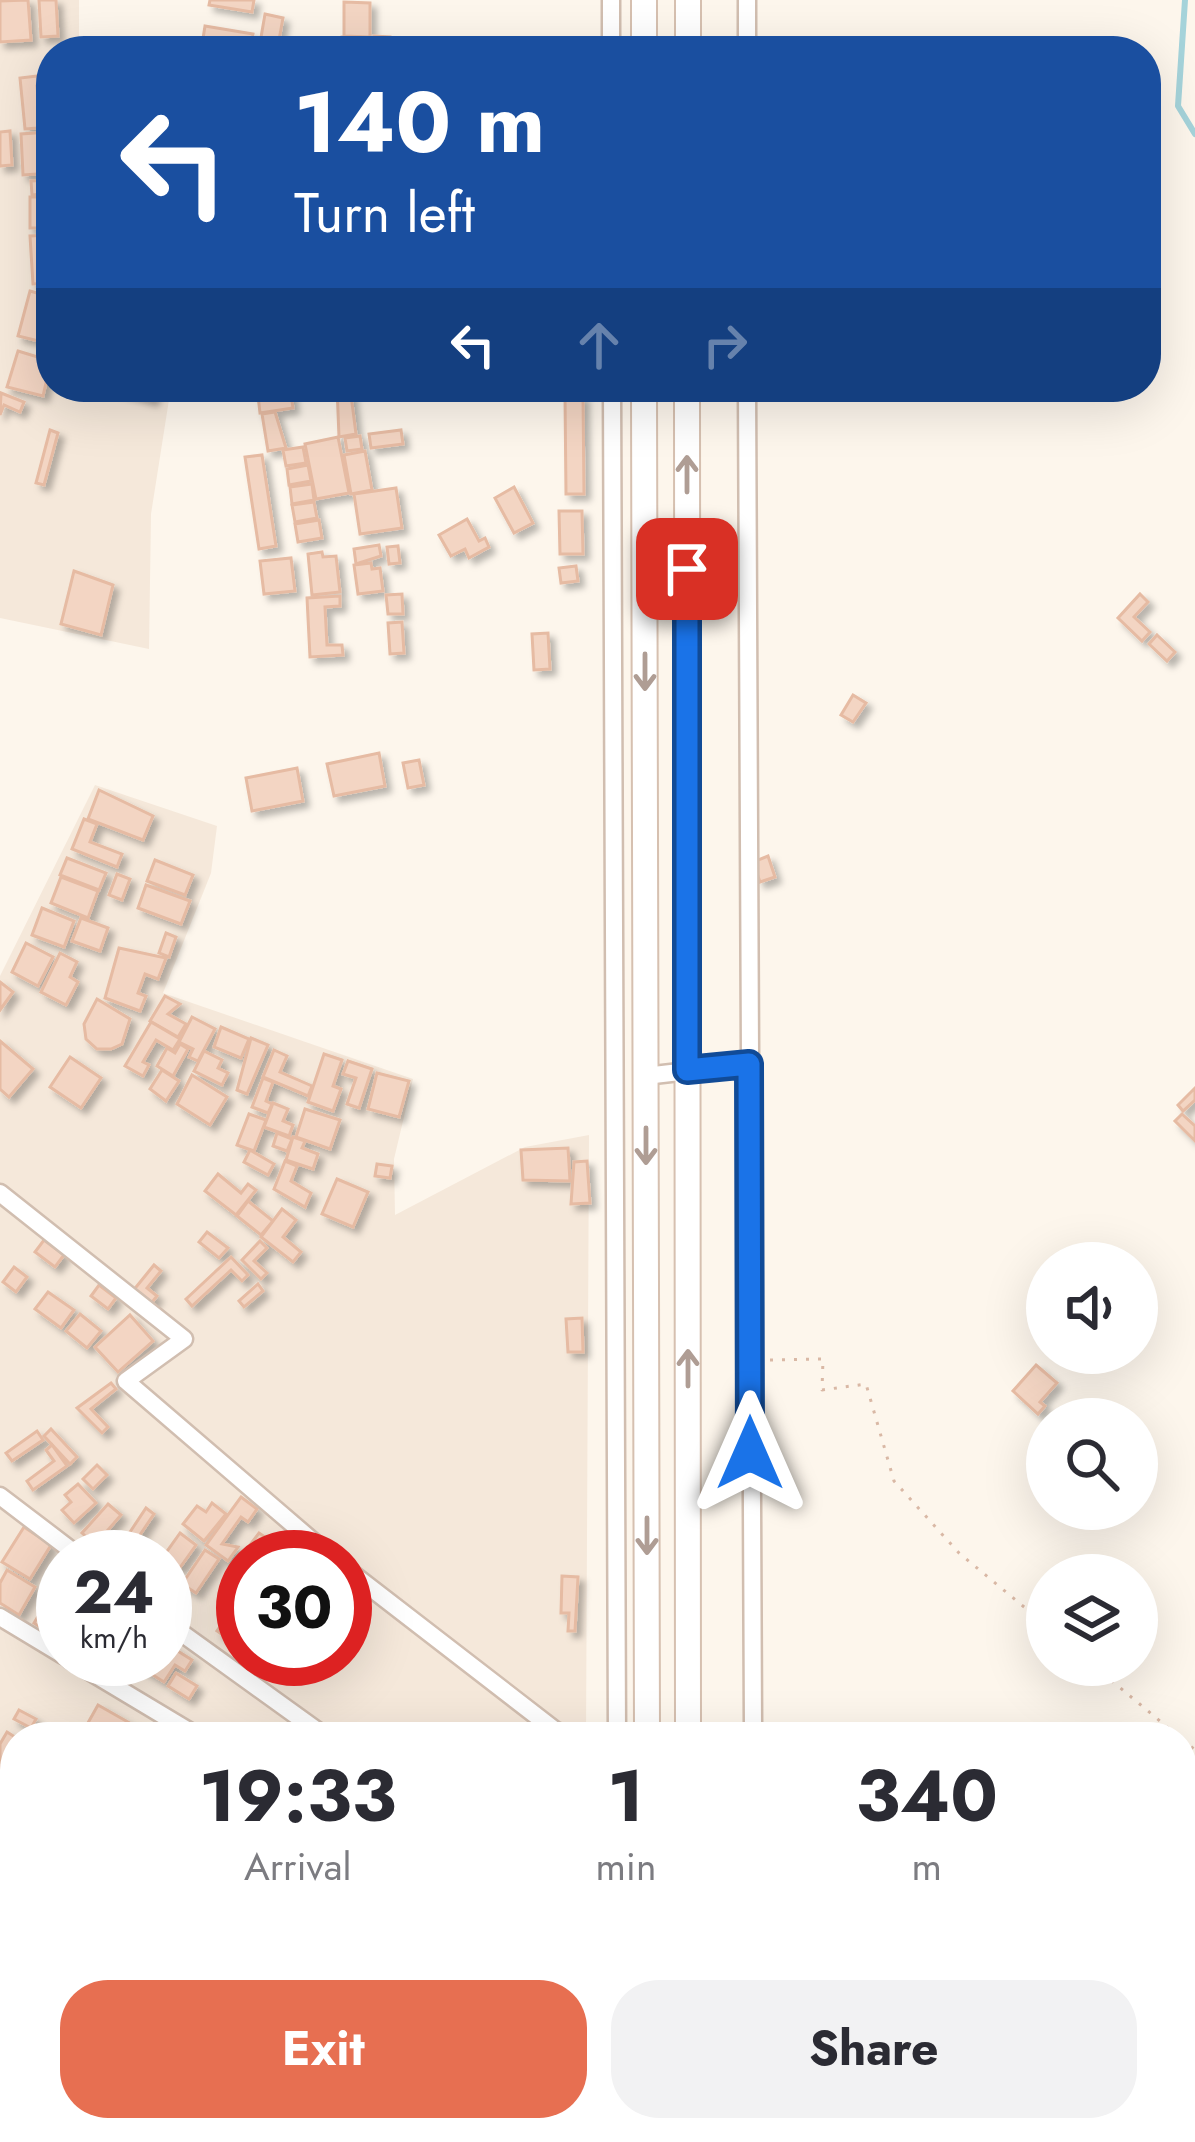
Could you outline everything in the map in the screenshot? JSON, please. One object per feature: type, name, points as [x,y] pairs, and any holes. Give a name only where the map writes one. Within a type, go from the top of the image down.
[{"type":"main road","points":[[644,0],[644,36]]},
{"type":"main road","points":[[688,0],[688,36]]},
{"type":"main road","points":[[644,402],[647,1722]]},
{"type":"main road","points":[[688,402],[688,1722]]},
{"type":"street","points":[[611,0],[611,36]]},
{"type":"street","points":[[747,0],[747,36]]},
{"type":"street","points":[[612,402],[617,1722]]},
{"type":"street","points":[[747,402],[753,1722]]},
{"type":"street","points":[[645,1076],[749,1064]]},
{"type":"street","points":[[0,1193],[184,1339],[126,1381],[300,1530]]},
{"type":"street","points":[[0,1496],[45,1530]]},
{"type":"street","points":[[372,1589],[544,1722]]},
{"type":"street","points":[[0,1617],[36,1639]]},
{"type":"street","points":[[192,1640],[305,1722]]},
{"type":"street","points":[[114,1686],[174,1722]]},
{"type":"path","points":[[750,1360],[824,1359],[822,1390],[866,1384],[894,1481],[959,1553],[1026,1609]]},
{"type":"path","points":[[1118,1686],[1161,1722]]},
{"type":"shaded area","points":[[0,0],[79,0],[79,36],[36,36],[36,402],[169,402],[151,514],[149,649],[0,618]]},
{"type":"shaded area","points":[[95,785],[217,826],[211,873],[163,993],[413,1079],[394,1159],[395,1215],[525,1147],[589,1135],[586,1722],[0,1722],[0,976]]},
{"type":"building","points":[[28,0],[31,40],[0,42],[0,1]]},
{"type":"building","points":[[39,0],[56,0],[58,36],[41,36]]},
{"type":"building","points":[[210,0],[254,0],[252,12],[209,5]]},
{"type":"building","points":[[344,2],[370,3],[370,36],[344,36]]},
{"type":"building","points":[[265,14],[283,18],[280,36],[261,36]]},
{"type":"building","points":[[205,26],[253,34],[253,36],[203,36]]},
{"type":"building","points":[[36,76],[36,128],[25,129],[20,78]]},
{"type":"building","points":[[10,131],[12,165],[0,166],[0,132]]},
{"type":"building","points":[[36,133],[36,174],[23,175],[21,134]]},
{"type":"building","points":[[30,197],[36,197],[36,228],[30,228]]},
{"type":"building","points":[[30,236],[36,236],[36,284],[33,284]]},
{"type":"building","points":[[30,291],[36,293],[36,340],[18,336]]},
{"type":"building","points":[[18,351],[36,356],[36,394],[7,387]]},
{"type":"building","points":[[1,393],[24,402],[20,412],[4,405],[0,415]]},
{"type":"building","points":[[259,402],[292,402],[293,408],[260,413]]},
{"type":"building","points":[[338,402],[352,402],[356,434],[339,437]]},
{"type":"building","points":[[565,402],[583,402],[584,494],[566,494]]},
{"type":"building","points":[[275,412],[286,448],[268,451],[262,414]]},
{"type":"building","points":[[50,430],[58,433],[44,485],[36,483]]},
{"type":"building","points":[[401,430],[403,444],[371,448],[369,434]]},
{"type":"building","points":[[360,436],[362,449],[347,451],[345,438]]},
{"type":"building","points":[[338,437],[349,493],[316,499],[305,444]]},
{"type":"building","points":[[303,447],[306,463],[286,466],[283,450]]},
{"type":"building","points":[[365,451],[372,490],[351,494],[344,455]]},
{"type":"building","points":[[262,455],[276,546],[259,549],[245,457]]},
{"type":"building","points":[[308,465],[311,481],[289,485],[287,469]]},
{"type":"building","points":[[312,484],[314,500],[292,504],[290,487]]},
{"type":"building","points":[[514,487],[533,523],[514,533],[495,498]]},
{"type":"building","points":[[396,488],[402,528],[360,534],[354,494]]},
{"type":"building","points":[[314,502],[317,518],[295,522],[292,505]]},
{"type":"building","points":[[559,511],[582,511],[583,554],[560,554]]},
{"type":"building","points":[[467,519],[479,541],[485,538],[489,547],[469,558],[465,549],[451,556],[439,535]]},
{"type":"building","points":[[319,520],[322,538],[298,542],[295,524]]},
{"type":"building","points":[[379,545],[381,556],[356,564],[354,549]]},
{"type":"building","points":[[398,546],[400,563],[389,564],[387,547]]},
{"type":"building","points":[[322,552],[323,557],[336,556],[340,592],[312,595],[308,554]]},
{"type":"building","points":[[291,558],[295,591],[264,594],[260,561]]},
{"type":"building","points":[[371,563],[372,569],[380,568],[383,591],[358,594],[354,565]]},
{"type":"building","points":[[576,566],[578,581],[561,583],[559,568]]},
{"type":"building","points":[[74,571],[113,585],[101,635],[61,624]]},
{"type":"building","points":[[402,594],[403,614],[388,614],[386,595]]},
{"type":"building","points":[[1140,594],[1148,602],[1134,617],[1150,632],[1142,641],[1118,618]]},
{"type":"building","points":[[340,596],[340,606],[325,607],[327,645],[342,645],[343,655],[310,657],[307,598]]},
{"type":"building","points":[[402,622],[404,653],[390,654],[388,623]]},
{"type":"building","points":[[548,633],[550,669],[534,670],[532,634]]},
{"type":"building","points":[[1157,635],[1175,652],[1167,661],[1149,644]]},
{"type":"building","points":[[853,695],[866,703],[853,722],[841,715]]},
{"type":"building","points":[[379,753],[385,786],[334,796],[327,764]]},
{"type":"building","points":[[419,760],[424,785],[408,788],[403,763]]},
{"type":"building","points":[[297,768],[303,801],[252,811],[246,778]]},
{"type":"building","points":[[99,790],[153,816],[143,840],[88,819]]},
{"type":"building","points":[[84,819],[97,824],[90,842],[122,854],[117,867],[72,849]]},
{"type":"building","points":[[768,856],[775,877],[760,882],[753,862]]},
{"type":"building","points":[[67,858],[106,873],[99,890],[60,875]]},
{"type":"building","points":[[155,860],[193,875],[185,895],[147,881]]},
{"type":"building","points":[[117,874],[130,879],[122,900],[109,895]]},
{"type":"building","points":[[61,877],[98,891],[88,918],[51,903]]},
{"type":"building","points":[[146,885],[190,901],[181,924],[138,908]]},
{"type":"building","points":[[42,908],[74,921],[64,947],[32,935]]},
{"type":"building","points":[[81,918],[108,928],[100,951],[72,941]]},
{"type":"building","points":[[166,933],[176,937],[169,957],[159,953]]},
{"type":"building","points":[[26,943],[53,957],[38,986],[12,972]]},
{"type":"building","points":[[119,948],[166,958],[158,979],[145,974],[138,993],[146,996],[140,1011],[105,998]]},
{"type":"building","points":[[60,953],[77,962],[70,977],[78,982],[66,1005],[41,992]]},
{"type":"building","points":[[0,982],[13,992],[0,1010]]},
{"type":"building","points":[[165,996],[180,1004],[168,1014],[186,1024],[178,1037],[150,1021]]},
{"type":"building","points":[[97,999],[130,1019],[122,1044],[111,1049],[97,1049],[86,1039],[84,1024]]},
{"type":"building","points":[[192,1017],[215,1029],[198,1061],[189,1057],[193,1049],[179,1042]]},
{"type":"building","points":[[151,1022],[180,1039],[173,1050],[156,1040],[143,1062],[149,1065],[143,1076],[125,1066]]},
{"type":"building","points":[[221,1027],[249,1039],[241,1058],[214,1047]]},
{"type":"building","points":[[251,1038],[268,1045],[247,1094],[237,1090]]},
{"type":"building","points":[[0,1041],[33,1069],[9,1097],[0,1089]]},
{"type":"building","points":[[180,1044],[188,1049],[173,1076],[157,1066],[167,1048],[175,1053]]},
{"type":"building","points":[[274,1050],[287,1056],[280,1072],[312,1086],[308,1096],[263,1077]]},
{"type":"building","points":[[204,1051],[222,1060],[218,1068],[228,1073],[222,1085],[194,1071]]},
{"type":"building","points":[[324,1054],[342,1060],[333,1086],[341,1089],[333,1111],[308,1102]]},
{"type":"building","points":[[70,1057],[101,1078],[81,1108],[50,1087]]},
{"type":"building","points":[[348,1061],[372,1069],[359,1108],[347,1104],[356,1078],[343,1074]]},
{"type":"building","points":[[162,1070],[179,1081],[166,1101],[150,1089]]},
{"type":"building","points":[[377,1073],[409,1081],[399,1117],[368,1109]]},
{"type":"building","points":[[192,1075],[227,1097],[210,1125],[177,1104]]},
{"type":"building","points":[[263,1078],[273,1082],[266,1101],[272,1104],[268,1113],[252,1107]]},
{"type":"building","points":[[1195,1088],[1195,1100],[1183,1111],[1178,1105]]},
{"type":"building","points":[[273,1103],[288,1109],[283,1121],[293,1125],[289,1136],[264,1127]]},
{"type":"building","points":[[305,1109],[340,1120],[330,1149],[296,1137]]},
{"type":"building","points":[[249,1114],[266,1120],[254,1151],[237,1145]]},
{"type":"building","points":[[1182,1114],[1195,1126],[1195,1141],[1175,1121]]},
{"type":"building","points":[[277,1133],[292,1139],[287,1151],[273,1146]]},
{"type":"building","points":[[293,1137],[305,1141],[302,1148],[318,1154],[313,1169],[286,1160]]},
{"type":"building","points":[[568,1148],[570,1181],[523,1180],[521,1150]]},
{"type":"building","points":[[250,1150],[274,1164],[268,1175],[244,1162]]},
{"type":"building","points":[[285,1161],[297,1166],[291,1181],[311,1193],[305,1207],[274,1189]]},
{"type":"building","points":[[587,1161],[590,1203],[571,1204],[574,1162]]},
{"type":"building","points":[[377,1164],[392,1166],[390,1178],[375,1176]]},
{"type":"building","points":[[218,1174],[241,1193],[248,1184],[256,1190],[236,1215],[205,1191]]},
{"type":"building","points":[[337,1179],[368,1192],[353,1227],[322,1214]]},
{"type":"building","points":[[248,1201],[273,1221],[261,1235],[237,1216]]},
{"type":"building","points":[[282,1209],[296,1220],[283,1237],[301,1252],[293,1262],[261,1237]]},
{"type":"building","points":[[207,1232],[228,1248],[219,1258],[199,1242]]},
{"type":"building","points":[[44,1240],[64,1255],[55,1267],[35,1252]]},
{"type":"building","points":[[260,1241],[267,1248],[254,1261],[267,1273],[261,1279],[242,1260]]},
{"type":"building","points":[[231,1257],[248,1275],[242,1281],[231,1270],[192,1306],[186,1299]]},
{"type":"building","points":[[154,1265],[161,1271],[147,1288],[157,1296],[149,1306],[132,1292]]},
{"type":"building","points":[[14,1267],[27,1277],[16,1292],[3,1282]]},
{"type":"building","points":[[258,1284],[263,1291],[244,1307],[239,1301]]},
{"type":"building","points":[[99,1285],[116,1298],[108,1309],[91,1296]]},
{"type":"building","points":[[48,1292],[74,1310],[61,1328],[35,1309]]},
{"type":"building","points":[[80,1314],[101,1331],[87,1348],[66,1331]]},
{"type":"building","points":[[130,1315],[153,1341],[118,1372],[95,1347]]},
{"type":"building","points":[[582,1318],[583,1352],[568,1352],[566,1319]]},
{"type":"building","points":[[1028,1374],[1046,1374],[1057,1383],[1044,1398],[1026,1398],[1026,1403],[1013,1391]]},
{"type":"building","points":[[111,1383],[116,1389],[91,1409],[108,1427],[102,1433],[77,1408]]},
{"type":"building","points":[[51,1429],[77,1457],[70,1464],[44,1436]]},
{"type":"building","points":[[37,1431],[43,1440],[12,1461],[6,1453]]},
{"type":"building","points":[[52,1445],[67,1466],[33,1490],[27,1481],[54,1461],[46,1450]]},
{"type":"building","points":[[97,1465],[107,1475],[93,1489],[83,1479]]},
{"type":"building","points":[[78,1484],[96,1503],[74,1523],[62,1510],[71,1502],[65,1495]]},
{"type":"building","points":[[241,1497],[257,1509],[248,1522],[241,1517],[232,1530],[217,1530]]},
{"type":"building","points":[[212,1503],[226,1514],[204,1541],[183,1524],[197,1506],[206,1512]]},
{"type":"building","points":[[108,1504],[121,1515],[108,1530],[85,1530]]},
{"type":"building","points":[[146,1508],[154,1514],[143,1530],[131,1530]]},
{"type":"building","points":[[24,1527],[36,1535],[36,1569],[30,1579],[2,1562]]},
{"type":"building","points":[[216,1531],[216,1552],[206,1545]]},
{"type":"building","points":[[205,1550],[216,1557],[196,1593],[192,1569]]},
{"type":"building","points":[[7,1570],[35,1587],[19,1615],[0,1603],[0,1583]]},
{"type":"building","points":[[562,1576],[578,1577],[575,1631],[568,1631],[569,1613],[561,1613]]},
{"type":"building","points":[[168,1686],[197,1686],[189,1699]]},
{"type":"building","points":[[98,1705],[128,1722],[88,1722]]},
{"type":"building","points":[[19,1710],[36,1719],[20,1722],[14,1719]]},
{"type":"waterway","points":[[1185,0],[1178,106],[1195,134]]},
{"type":"route","points":[[687,569],[687,1070],[749,1064],[750,1453]]}]
